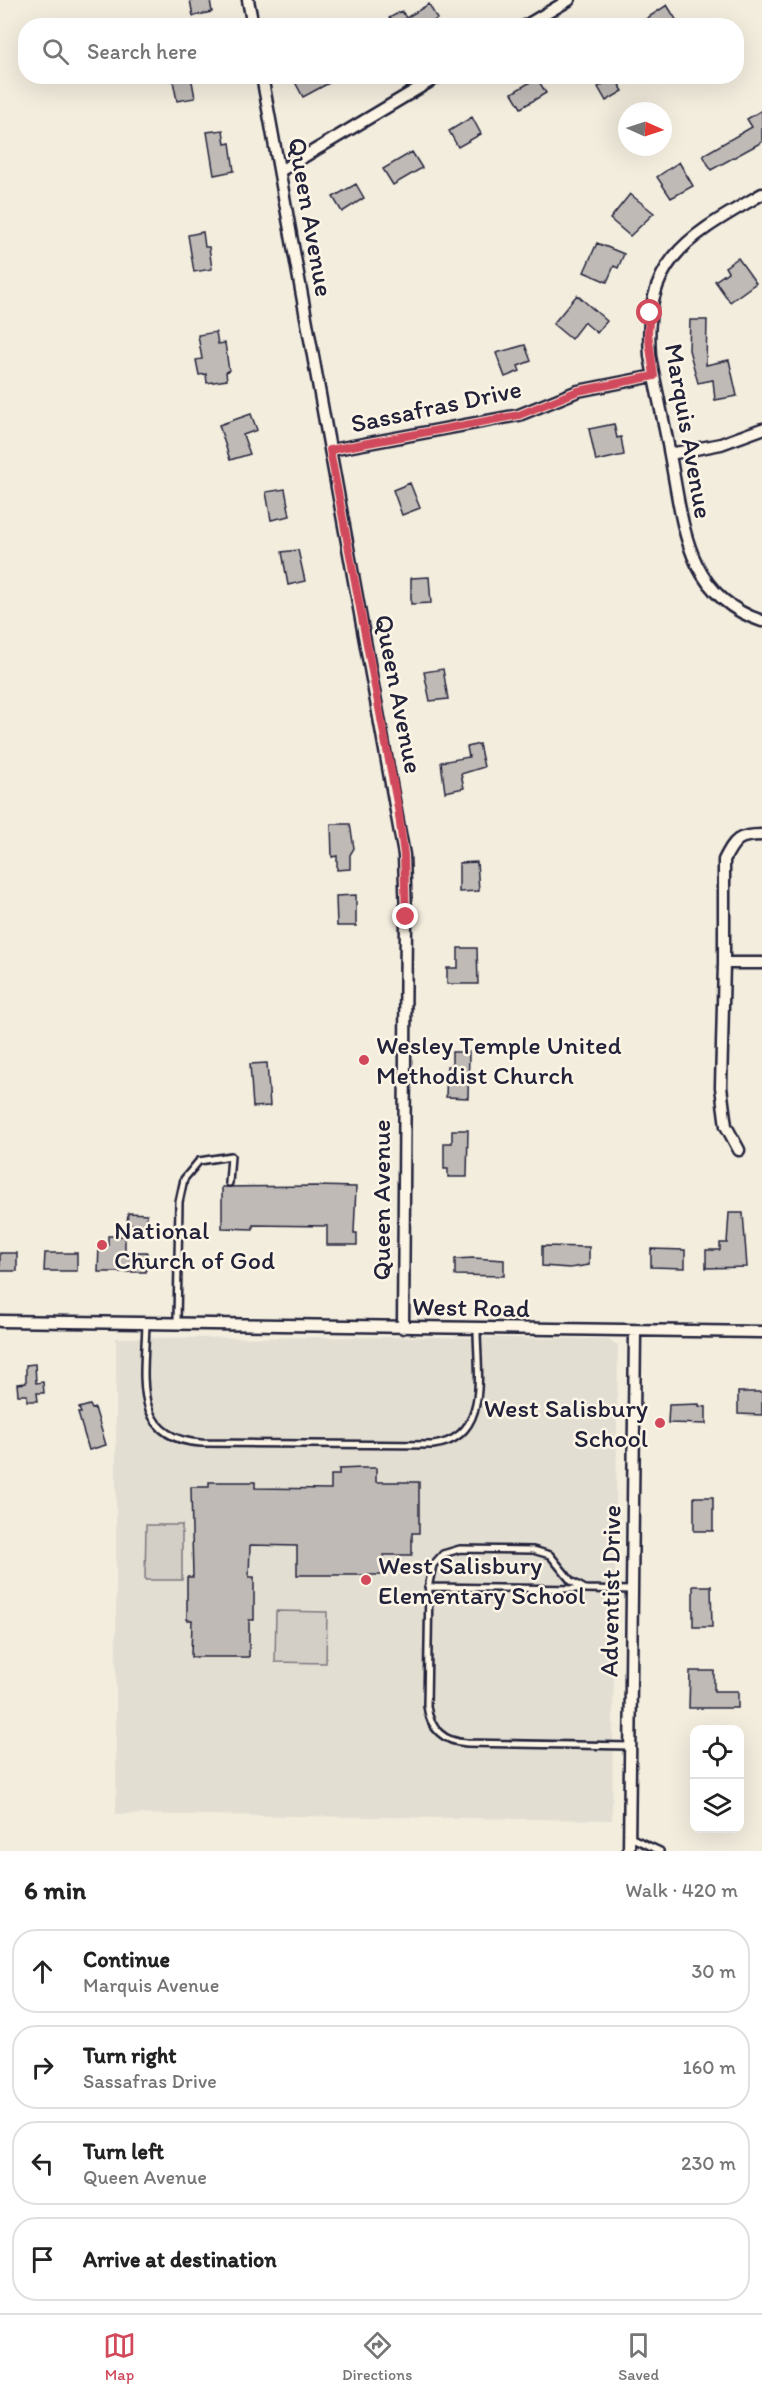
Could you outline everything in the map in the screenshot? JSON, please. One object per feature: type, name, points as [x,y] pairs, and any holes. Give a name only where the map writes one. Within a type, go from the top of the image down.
[{"type":"street","points":[[248,0],[251,18]]},
{"type":"street","points":[[538,18],[568,0]]},
{"type":"street","name":"Queen Avenue","points":[[264,84],[398,808],[404,855],[406,928],[403,1329]]},
{"type":"street","points":[[280,171],[426,84]]},
{"type":"street","name":"Marquis Avenue","points":[[762,194],[699,231],[680,249],[667,266],[657,288],[650,313],[648,333],[683,529],[696,565],[709,584],[725,600],[744,613],[762,621]]},
{"type":"street","name":"Sassafras Drive","points":[[330,450],[519,415],[578,391],[654,376]]},
{"type":"street","points":[[670,454],[721,444],[762,429]]},
{"type":"street","points":[[739,1150],[726,1126],[721,1088],[724,860],[732,844],[743,835],[762,835]]},
{"type":"street","points":[[724,963],[762,963]]},
{"type":"street","name":"West Road","points":[[0,1321],[403,1329],[762,1332]]},
{"type":"street","name":"Adventist Drive","points":[[629,1851],[635,1332]]},
{"type":"lane","points":[[177,1323],[179,1202],[184,1179],[199,1161],[231,1156],[229,1183]]},
{"type":"lane","points":[[146,1323],[145,1396],[151,1417],[171,1435],[201,1443],[433,1445],[448,1442],[464,1432],[477,1409],[477,1330]]},
{"type":"lane","points":[[585,1589],[571,1581],[550,1555],[526,1550],[451,1550],[436,1560],[429,1587],[427,1706],[431,1723],[442,1736],[449,1740],[467,1743],[630,1746]]},
{"type":"lane","points":[[429,1587],[632,1590]]},
{"type":"lane","points":[[630,1837],[660,1851]]},
{"type":"shaded area","name":"West Salisbury Elementary School","points":[[116,1338],[606,1339],[618,1345],[612,1820],[116,1814]]},
{"type":"shaded area","points":[[146,1525],[182,1525],[182,1580],[145,1580]]},
{"type":"shaded area","points":[[276,1611],[327,1612],[326,1663],[275,1662]]},
{"type":"building","points":[[190,0],[210,0],[212,12],[193,16]]},
{"type":"building","points":[[429,4],[436,18],[406,18]]},
{"type":"building","points":[[667,5],[675,18],[647,18]]},
{"type":"building","points":[[402,11],[406,18],[389,18]]},
{"type":"building","points":[[174,84],[192,84],[195,98],[177,101]]},
{"type":"building","points":[[296,84],[327,84],[303,97]]},
{"type":"building","points":[[527,84],[541,84],[546,93],[521,108],[512,93]]},
{"type":"building","points":[[619,84],[623,91],[606,101],[598,87]]},
{"type":"building","points":[[762,110],[762,142],[711,170],[703,155],[752,127],[747,119]]},
{"type":"building","points":[[472,117],[481,134],[458,147],[449,131]]},
{"type":"building","points":[[223,130],[225,144],[230,143],[234,171],[214,175],[207,132]]},
{"type":"building","points":[[412,152],[422,168],[393,185],[383,169]]},
{"type":"building","points":[[679,162],[693,186],[671,198],[657,177]]},
{"type":"building","points":[[356,184],[364,198],[342,212],[333,197]]},
{"type":"building","points":[[630,194],[654,213],[630,236],[610,219]]},
{"type":"building","points":[[203,232],[205,247],[209,247],[212,269],[194,272],[188,235]]},
{"type":"building","points":[[597,243],[624,254],[618,268],[614,266],[607,282],[584,272]]},
{"type":"building","points":[[738,258],[756,283],[730,302],[715,281],[728,272],[725,267]]},
{"type":"building","points":[[577,295],[607,321],[597,333],[584,322],[571,339],[553,324]]},
{"type":"building","points":[[690,320],[707,320],[706,365],[729,360],[737,396],[715,400],[713,380],[698,383],[689,350]]},
{"type":"building","points":[[216,332],[218,344],[225,343],[229,371],[226,372],[227,380],[207,383],[206,374],[199,375],[196,360],[202,359],[198,335]]},
{"type":"building","points":[[525,345],[531,361],[518,366],[520,371],[505,377],[496,353]]},
{"type":"building","points":[[251,414],[257,430],[243,435],[250,454],[230,460],[219,425]]},
{"type":"building","points":[[614,424],[617,438],[621,437],[624,455],[596,461],[589,429]]},
{"type":"building","points":[[410,483],[420,508],[402,515],[393,490]]},
{"type":"building","points":[[285,489],[290,516],[271,520],[266,492]]},
{"type":"building","points":[[298,550],[305,581],[288,585],[282,552]]},
{"type":"building","points":[[429,577],[431,603],[411,604],[411,578]]},
{"type":"building","points":[[443,669],[448,699],[430,701],[424,672]]},
{"type":"building","points":[[479,744],[484,767],[461,774],[464,788],[445,792],[441,762],[469,757],[467,747]]},
{"type":"building","points":[[331,824],[350,824],[354,848],[350,855],[350,869],[337,870],[337,856],[332,857]]},
{"type":"building","points":[[477,862],[479,891],[459,892],[459,863]]},
{"type":"building","points":[[356,895],[356,926],[337,926],[336,896]]},
{"type":"building","points":[[458,948],[477,948],[478,984],[447,984],[447,968],[458,968]]},
{"type":"building","points":[[452,1052],[469,1052],[468,1098],[446,1097],[447,1066],[452,1066]]},
{"type":"building","points":[[267,1063],[270,1106],[253,1107],[250,1064]]},
{"type":"building","points":[[452,1130],[468,1130],[467,1177],[448,1177],[448,1169],[444,1169],[444,1143],[452,1143]]},
{"type":"building","points":[[222,1187],[356,1187],[354,1233],[357,1233],[357,1245],[327,1245],[327,1226],[253,1225],[253,1229],[222,1228]]},
{"type":"building","points":[[128,1213],[147,1214],[147,1225],[127,1224]]},
{"type":"building","points":[[729,1213],[743,1213],[747,1267],[706,1268],[706,1250],[720,1250],[720,1243],[727,1243]]},
{"type":"building","points":[[108,1236],[125,1236],[125,1252],[147,1252],[146,1272],[98,1272],[99,1245],[108,1245]]},
{"type":"building","points":[[542,1246],[589,1247],[589,1265],[570,1268],[542,1266]]},
{"type":"building","points":[[651,1249],[685,1250],[685,1268],[651,1267]]},
{"type":"building","points":[[0,1253],[17,1253],[17,1271],[0,1271]]},
{"type":"building","points":[[45,1253],[77,1253],[77,1271],[44,1271]]},
{"type":"building","points":[[455,1259],[504,1260],[504,1276],[455,1275]]},
{"type":"building","points":[[35,1364],[36,1383],[43,1382],[44,1393],[37,1393],[38,1401],[27,1401],[27,1395],[18,1395],[17,1384],[26,1383],[26,1365]]},
{"type":"building","points":[[738,1392],[762,1392],[762,1415],[738,1414]]},
{"type":"building","points":[[699,1404],[699,1406],[706,1407],[706,1424],[668,1423],[669,1405]]},
{"type":"building","points":[[90,1405],[92,1409],[95,1408],[106,1445],[89,1450],[78,1413],[81,1413],[79,1408]]},
{"type":"building","name":"West Salisbury Elementary School","points":[[376,1468],[376,1482],[419,1482],[419,1533],[412,1533],[412,1555],[384,1555],[383,1575],[297,1575],[297,1546],[250,1545],[249,1577],[254,1577],[254,1620],[249,1620],[249,1657],[191,1657],[192,1620],[187,1620],[187,1577],[193,1577],[191,1487],[209,1487],[209,1482],[255,1482],[255,1488],[331,1489],[331,1475],[339,1475],[339,1469]]},
{"type":"building","points":[[694,1497],[713,1497],[713,1531],[694,1531]]},
{"type":"building","points":[[693,1586],[711,1586],[712,1627],[693,1627]]},
{"type":"building","points":[[690,1671],[714,1671],[714,1691],[738,1691],[738,1708],[689,1708]]},
{"type":"place","name":"Wesley Temple United Methodist Church","points":[[364,1060]]},
{"type":"place","name":"National Church of God","points":[[102,1245]]},
{"type":"place","name":"West Salisbury School","points":[[660,1423]]},
{"type":"place","name":"West Salisbury Elementary School","points":[[366,1580]]},
{"type":"route","points":[[406,917],[404,855],[398,808],[330,450],[519,415],[578,391],[654,376],[648,333],[650,313]]}]
